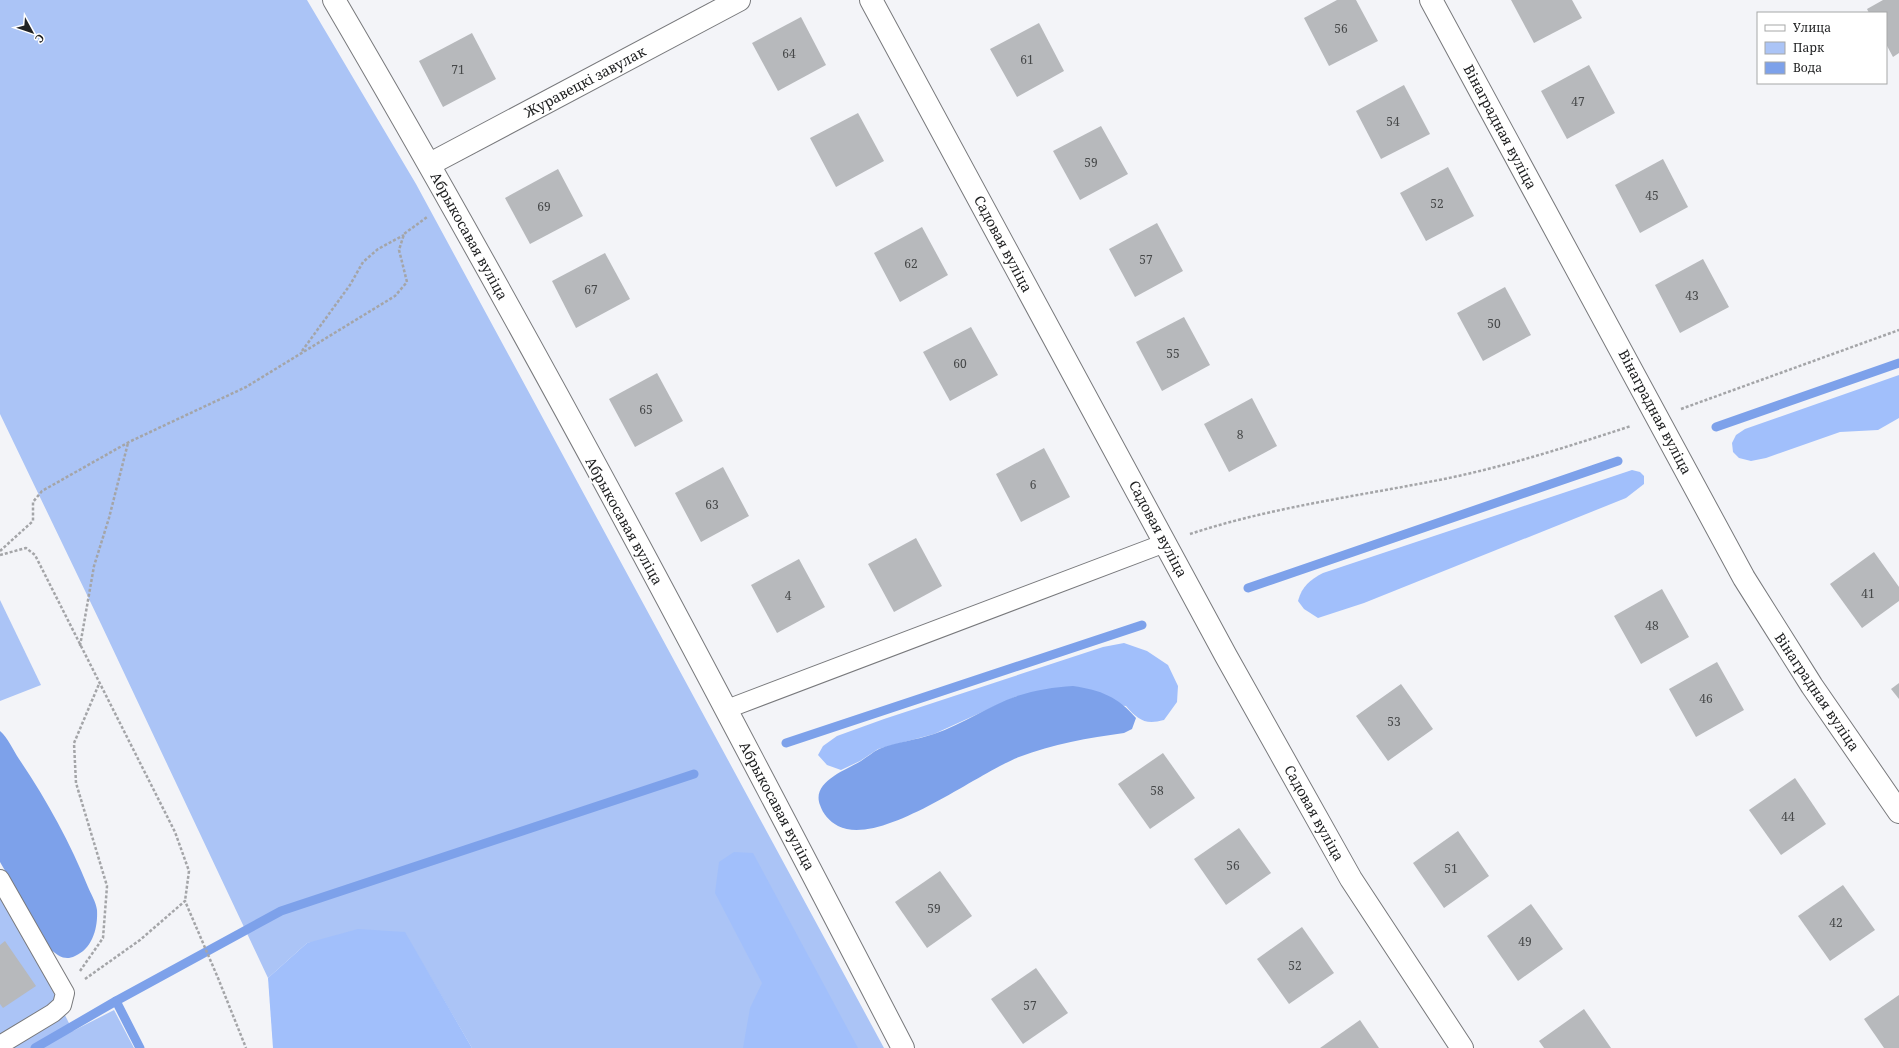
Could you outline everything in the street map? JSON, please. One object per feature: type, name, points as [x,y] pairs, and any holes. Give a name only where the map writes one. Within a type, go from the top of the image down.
[{"type":"street","name":"Абрыкосавая вуліца","points":[[334,0],[450,200],[727,709],[903,1048]]},
{"type":"street","name":"Журавецкі завулак","points":[[430,164],[739,0]]},
{"type":"street","name":"Садовая вуліца","points":[[871,0],[1226,656],[1351,879],[1462,1048]]},
{"type":"street","name":"Вінаградная вуліца","points":[[1431,0],[1744,578],[1812,686],[1899,812]]},
{"type":"lane","points":[[727,709],[1165,542]]},
{"type":"lane","points":[[0,879],[65,993],[62,1005],[53,1013],[0,1045]]},
{"type":"path","points":[[301,353],[350,285],[363,262],[378,249],[404,234],[450,200]]},
{"type":"path","points":[[0,551],[33,520],[33,502],[42,490],[129,442],[246,387],[395,296],[407,282],[399,250],[404,234]]},
{"type":"path","points":[[1165,542],[1220,524],[1268,512],[1446,478],[1511,462],[1658,418],[1899,330]]},
{"type":"path","points":[[80,646],[94,566],[109,518],[129,442]]},
{"type":"path","points":[[0,555],[26,548],[35,555],[175,832],[189,871],[184,901],[218,978],[246,1048]]},
{"type":"path","points":[[65,993],[103,938],[107,886],[76,782],[74,743],[99,683]]},
{"type":"path","points":[[65,993],[140,940],[184,901]]},
{"type":"green space","points":[[0,0],[307,0],[416,184],[884,1048],[472,1048],[404,932],[307,943],[268,978],[0,414]]},
{"type":"green space","points":[[0,600],[41,685],[0,701]]},
{"type":"green space","points":[[0,887],[73,1031],[114,1010],[134,1048],[0,1048]]},
{"type":"shaded area","points":[[1899,375],[1899,418],[1878,430],[1840,432],[1766,458],[1751,461],[1739,458],[1733,452],[1732,443],[1736,435],[1745,429]]},
{"type":"shaded area","points":[[1632,470],[1640,472],[1644,476],[1644,484],[1626,498],[1364,603],[1318,618],[1304,609],[1298,601],[1304,587],[1314,578],[1323,573]]},
{"type":"shaded area","points":[[1124,643],[1147,651],[1168,665],[1178,686],[1177,702],[1164,720],[1152,722],[1142,720],[1134,715],[1126,706],[1017,696],[934,734],[878,749],[860,761],[841,770],[827,765],[818,755],[823,746],[837,736],[884,719],[1103,647]]},
{"type":"shaded area","points":[[734,852],[753,853],[858,1048],[743,1048],[750,1008],[762,983],[715,893],[719,862]]},
{"type":"shaded area","points":[[358,929],[405,932],[472,1048],[273,1048],[268,978],[307,943]]},
{"type":"water","points":[[1073,686],[1100,692],[1116,700],[1136,718],[1132,729],[1124,733],[1084,739],[1058,745],[1019,757],[1001,765],[929,806],[879,827],[856,830],[838,826],[827,817],[821,808],[819,797],[820,790],[825,783],[879,749],[945,730],[1017,696],[1045,689]]},
{"type":"water","points":[[0,731],[8,741],[57,821],[96,904],[97,923],[93,936],[86,948],[75,956],[65,958],[51,950],[0,862]]},
{"type":"building","points":[[1337,0],[1356,0],[1378,41],[1329,66],[1304,18]]},
{"type":"building","points":[[1511,0],[1572,0],[1582,18],[1534,43]]},
{"type":"building","points":[[1883,0],[1899,0],[1899,53],[1893,57],[1887,46],[1887,12],[1868,12],[1867,9]]},
{"type":"building","points":[[801,17],[826,65],[778,91],[752,43]]},
{"type":"building","points":[[1039,23],[1064,71],[1017,97],[990,49]]},
{"type":"building","points":[[472,33],[496,79],[443,107],[419,61]]},
{"type":"building","points":[[1589,65],[1615,113],[1567,139],[1541,91]]},
{"type":"building","points":[[1404,85],[1430,134],[1381,159],[1356,111]]},
{"type":"building","points":[[858,113],[884,161],[836,187],[810,138]]},
{"type":"building","points":[[1101,126],[1128,174],[1080,200],[1053,151]]},
{"type":"building","points":[[1663,159],[1688,207],[1640,233],[1615,185]]},
{"type":"building","points":[[1448,167],[1474,216],[1426,241],[1400,193]]},
{"type":"building","points":[[558,169],[583,216],[530,244],[505,198]]},
{"type":"building","points":[[1157,223],[1183,271],[1135,297],[1109,249]]},
{"type":"building","points":[[922,227],[948,275],[900,302],[874,253]]},
{"type":"building","points":[[605,253],[630,299],[576,328],[552,281]]},
{"type":"building","points":[[1703,259],[1729,307],[1680,333],[1655,285]]},
{"type":"building","points":[[1505,287],[1531,335],[1483,361],[1457,313]]},
{"type":"building","points":[[1184,317],[1210,365],[1162,391],[1136,342]]},
{"type":"building","points":[[971,327],[998,375],[950,401],[923,352]]},
{"type":"building","points":[[657,373],[683,421],[635,447],[609,399]]},
{"type":"building","points":[[1252,398],[1277,446],[1229,472],[1204,424]]},
{"type":"building","points":[[1044,448],[1070,497],[1021,522],[996,474]]},
{"type":"building","points":[[723,467],[749,516],[701,542],[675,493]]},
{"type":"building","points":[[916,538],[942,586],[894,612],[868,564]]},
{"type":"building","points":[[1874,552],[1899,587],[1899,601],[1862,628],[1830,584]]},
{"type":"building","points":[[799,559],[825,607],[777,633],[751,585]]},
{"type":"building","points":[[1662,589],[1689,637],[1641,664],[1614,616]]},
{"type":"building","points":[[1717,662],[1744,710],[1696,737],[1669,689]]},
{"type":"building","points":[[1899,683],[1899,699],[1891,689]]},
{"type":"building","points":[[1401,684],[1433,729],[1388,761],[1356,716]]},
{"type":"building","points":[[1163,753],[1195,798],[1150,829],[1118,784]]},
{"type":"building","points":[[1795,778],[1826,824],[1781,855],[1749,810]]},
{"type":"building","points":[[1239,828],[1271,873],[1226,905],[1194,859]]},
{"type":"building","points":[[1458,831],[1489,876],[1444,908],[1413,863]]},
{"type":"building","points":[[940,871],[972,916],[927,948],[895,902]]},
{"type":"building","points":[[1843,885],[1875,930],[1830,961],[1798,916]]},
{"type":"building","points":[[1531,904],[1563,949],[1518,981],[1487,936]]},
{"type":"building","points":[[1302,927],[1334,973],[1289,1004],[1257,959]]},
{"type":"building","points":[[5,941],[36,986],[3,1008],[0,1004],[0,945]]},
{"type":"building","points":[[1036,968],[1068,1013],[1023,1044],[991,999]]},
{"type":"building","points":[[1899,995],[1899,1048],[1884,1048],[1864,1019]]},
{"type":"building","points":[[1584,1009],[1611,1048],[1544,1048],[1539,1041]]},
{"type":"building","points":[[1360,1020],[1379,1048],[1320,1048]]},
{"type":"waterway","points":[[1716,427],[1899,363]]},
{"type":"waterway","points":[[1248,588],[1618,461]]},
{"type":"waterway","points":[[786,743],[1142,625]]},
{"type":"waterway","points":[[35,1048],[116,1001],[281,911],[694,774]]},
{"type":"waterway","points":[[116,1001],[140,1048]]}]
